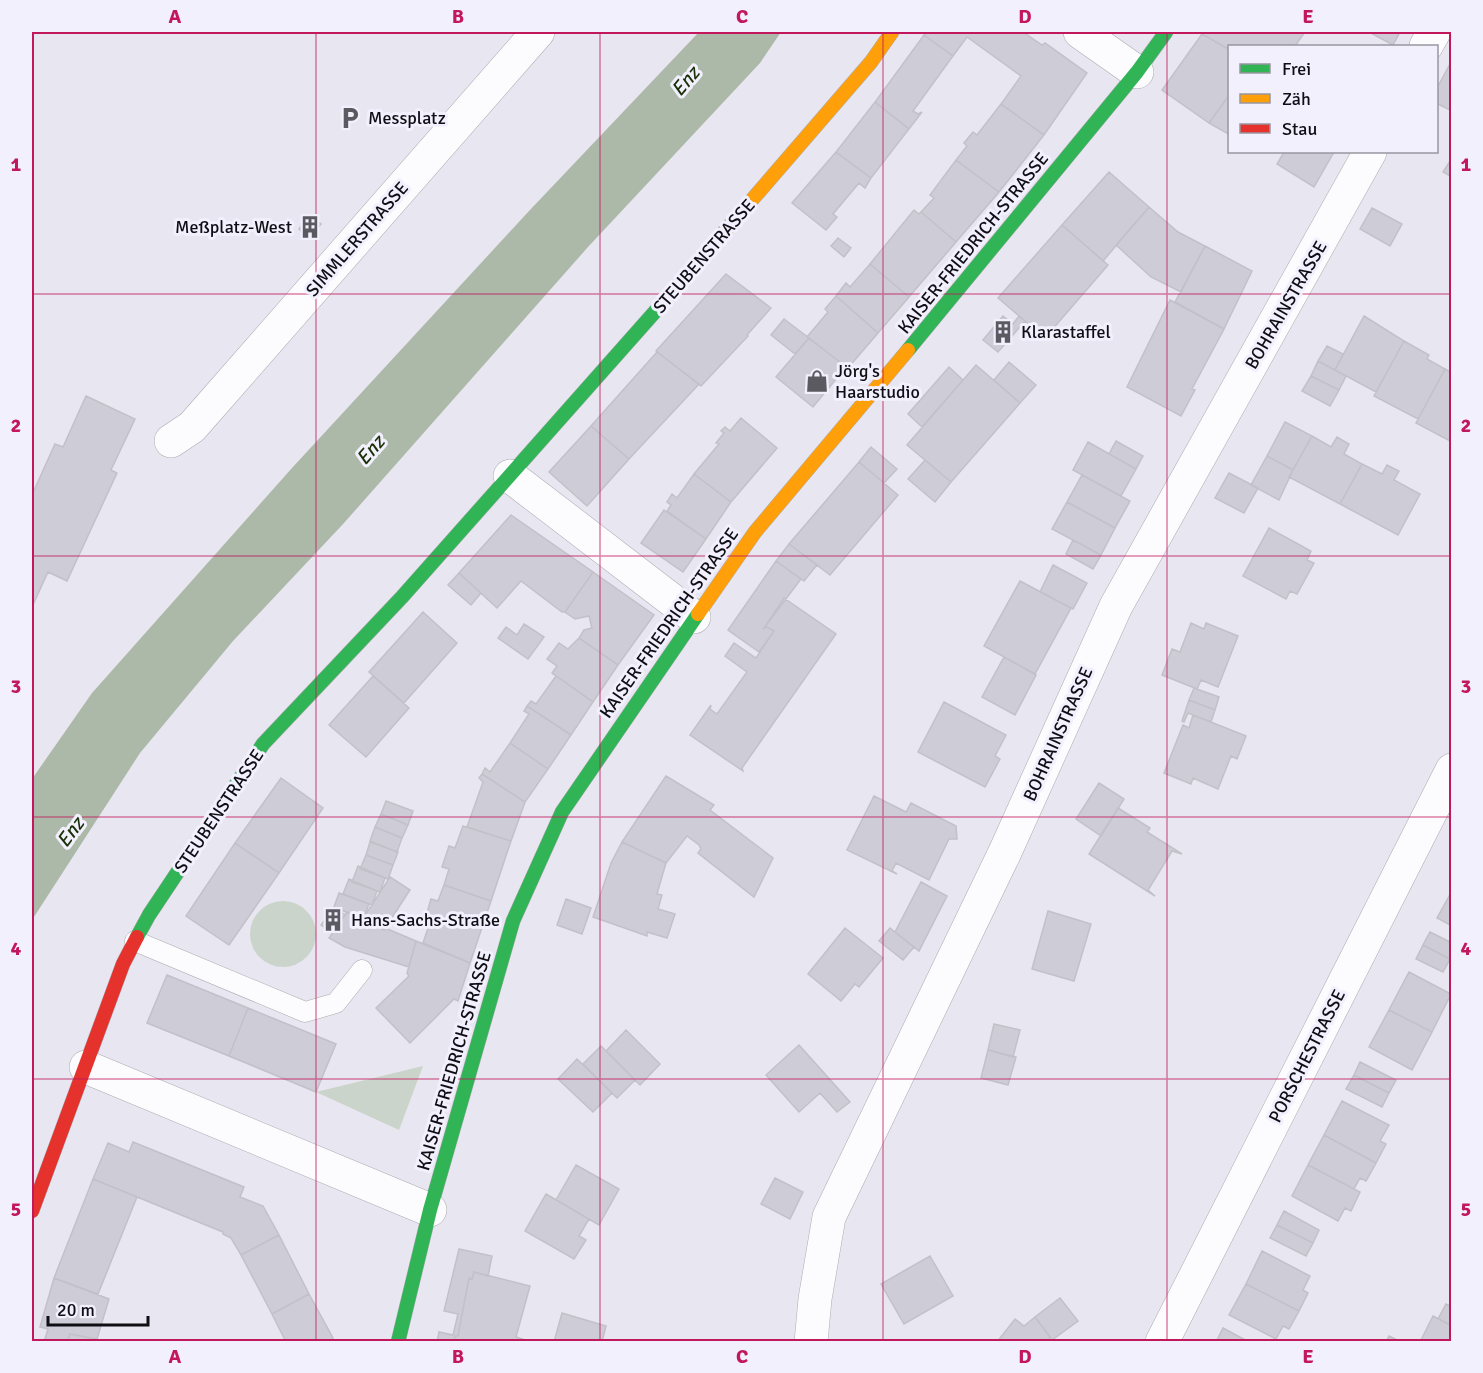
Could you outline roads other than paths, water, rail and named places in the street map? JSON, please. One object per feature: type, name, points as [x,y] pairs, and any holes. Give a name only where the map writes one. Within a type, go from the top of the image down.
[{"type":"street","name":"SIMMLERSTRASSE","points":[[171,441],[192,427],[538,32]]},
{"type":"street","name":"STEUBENSTRASSE","points":[[32,1210],[123,964],[149,915],[263,744],[402,597],[747,208],[871,62],[892,32]]},
{"type":"street","points":[[1080,32],[1137,72]]},
{"type":"street","name":"KAISER-FRIEDRICH-STRASSE","points":[[398,1341],[430,1210],[513,921],[562,812],[694,617],[755,532],[935,319],[1137,72],[1166,32]]},
{"type":"street","name":"BOHRAINSTRASSE","points":[[811,1341],[815,1299],[829,1217],[1005,852],[1116,606],[1369,153]]},
{"type":"street","points":[[510,476],[694,617]]},
{"type":"street","name":"PORSCHESTRASSE","points":[[1162,1341],[1452,770]]},
{"type":"street","points":[[86,1067],[430,1210]]},
{"type":"lane","points":[[135,941],[305,1012],[336,1003],[363,970]]},
{"type":"water","name":"Enz","points":[[699,32],[781,32],[760,63],[588,247],[344,523],[233,641],[140,753],[32,920],[32,779],[92,693],[292,468],[529,211]]},
{"type":"place","name":"Messplatz","points":[[350,118]]},
{"type":"place","name":"Meßplatz-West","points":[[310,227]]},
{"type":"place","name":"Klarastaffel","points":[[1003,332]]},
{"type":"place","name":"Jörg's Haarstudio","points":[[817,381]]},
{"type":"place","name":"Hans-Sachs-Straße","points":[[333,920]]}]
